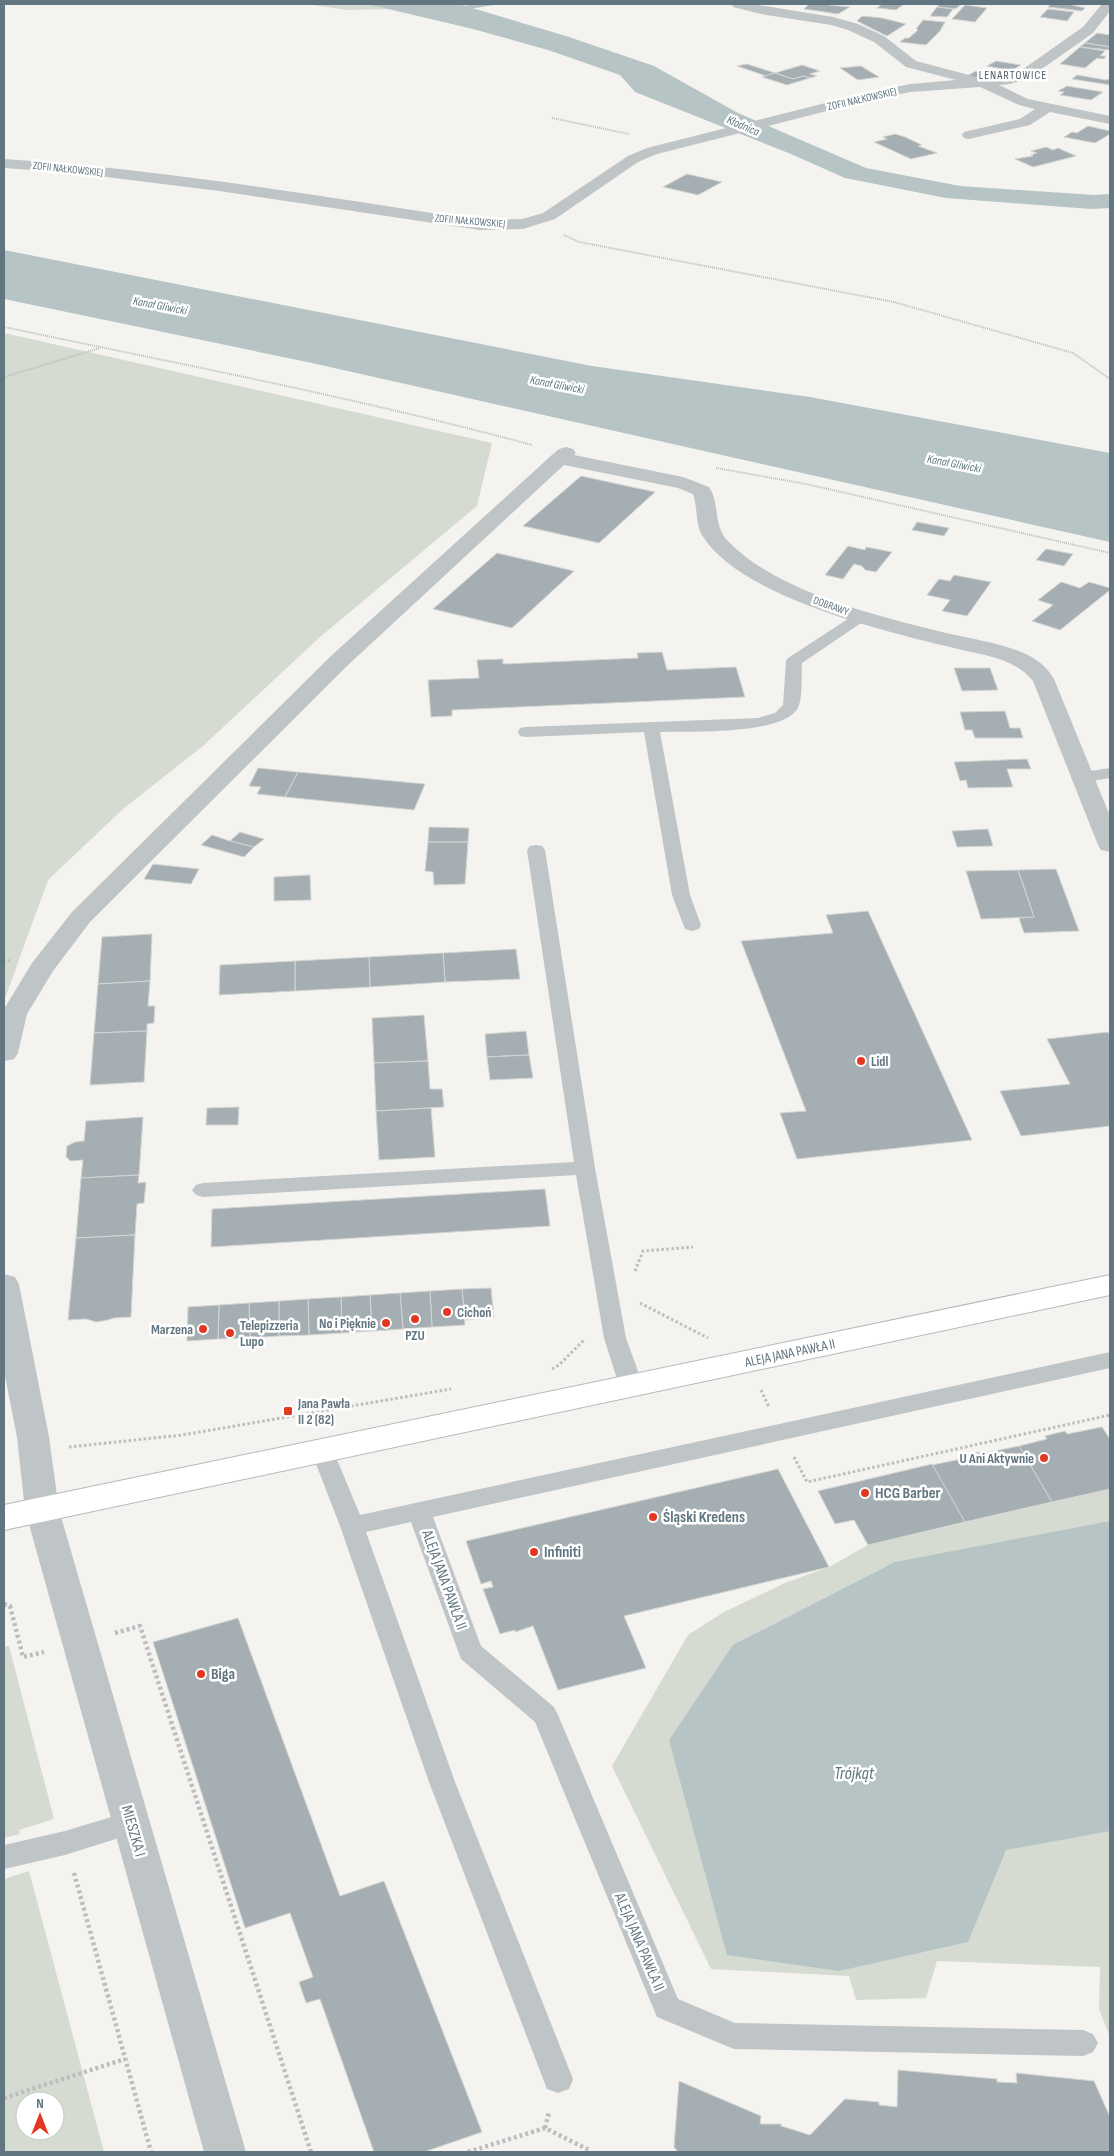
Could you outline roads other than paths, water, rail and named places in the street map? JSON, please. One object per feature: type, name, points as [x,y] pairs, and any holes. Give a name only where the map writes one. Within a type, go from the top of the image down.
[{"type":"main road","name":"ALEJA JANA PAWŁA II","points":[[4,1518],[1110,1285]]},
{"type":"street","name":"ZOFII NAŁKOWSKIEJ","points":[[738,4],[762,10],[833,21],[853,27],[879,39],[911,64],[986,84]]},
{"type":"street","name":"ZOFII NAŁKOWSKIEJ","points":[[4,164],[74,168],[219,186],[480,225],[504,225],[535,221],[563,208],[633,159],[652,151],[872,95],[911,88],[986,84],[1010,80],[1024,75],[1088,30],[1110,6]]},
{"type":"street","name":"ZOFII NAŁKOWSKIEJ","points":[[911,64],[909,74],[911,88]]},
{"type":"street","points":[[986,84],[1024,102],[1110,120]]},
{"type":"street","points":[[969,135],[1025,122],[1046,108]]},
{"type":"street","name":"DOBRAWY","points":[[4,1053],[14,1014],[41,968],[81,916],[339,660],[563,455],[683,483],[702,491],[706,499],[707,526],[716,541],[736,559],[777,584],[824,605],[1006,656],[1031,666],[1043,679],[1084,777],[1110,846]]},
{"type":"street","name":"MIESZKA I","points":[[4,1284],[42,1510],[225,2152]]},
{"type":"lane","points":[[526,732],[760,723],[781,716],[791,706],[794,662],[862,616]]},
{"type":"lane","points":[[651,727],[681,895],[692,925]]},
{"type":"lane","points":[[1084,777],[1110,773]]},
{"type":"lane","points":[[536,850],[584,1168],[615,1338],[631,1386]]},
{"type":"lane","points":[[203,1190],[584,1168]]},
{"type":"lane","name":"ALEJA JANA PAWŁA II","points":[[352,1526],[1110,1360]]},
{"type":"lane","points":[[323,1451],[352,1526],[442,1782],[558,2079]]},
{"type":"lane","name":"ALEJA JANA PAWŁA II","points":[[420,1511],[470,1652],[545,1715],[667,2008],[734,2036],[1083,2043]]},
{"type":"lane","points":[[4,1857],[65,1843],[131,1823]]},
{"type":"water","name":"Kłodnica","points":[[367,4],[462,5],[569,37],[654,66],[738,113],[866,168],[960,186],[1094,195],[1110,194],[1110,208],[1091,209],[946,198],[845,178],[791,154],[635,92],[620,75],[548,50],[473,29]]},
{"type":"water","name":"Kanał Gliwicki","points":[[4,250],[592,366],[810,397],[1110,453],[1110,542],[312,363],[4,299]]},
{"type":"water","name":"Trójkąt","points":[[1110,1521],[1110,1831],[1006,1850],[968,1942],[839,1971],[727,1955],[669,1740],[733,1645],[895,1562]]},
{"type":"waterway","points":[[451,10],[475,5],[497,4]]},
{"type":"place","name":"Lidl","points":[[861,1061]]},
{"type":"place","name":"Cichoń","points":[[447,1312]]},
{"type":"place","name":"PZU","points":[[415,1319]]},
{"type":"place","name":"No i Pięknie","points":[[386,1323]]},
{"type":"place","name":"Marzena","points":[[203,1329]]},
{"type":"place","name":"Telepizzeria Lupo","points":[[230,1333]]},
{"type":"place","name":"Jana Pawła II 2 (82)","points":[[288,1411]]},
{"type":"place","name":"U Ani Aktywnie","points":[[1044,1458]]},
{"type":"place","name":"HCG Barber","points":[[865,1493]]},
{"type":"place","name":"Śląski Kredens","points":[[653,1517]]},
{"type":"place","name":"Infiniti","points":[[534,1552]]},
{"type":"place","name":"Biga","points":[[201,1674]]},
{"type":"district","name":"LENARTOWICE","points":[[1013,75]]}]
